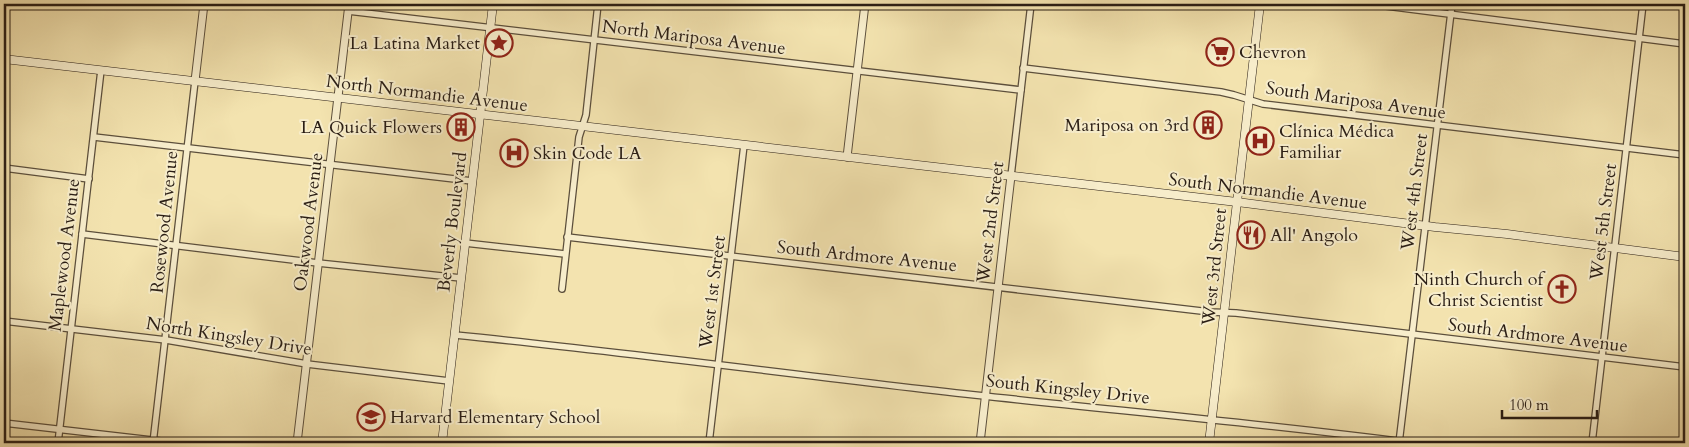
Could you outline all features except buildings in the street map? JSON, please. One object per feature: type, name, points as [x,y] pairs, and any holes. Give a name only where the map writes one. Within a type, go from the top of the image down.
[{"type":"main road","name":"Beverly Boulevard","points":[[442,443],[493,4]]},
{"type":"main road","name":"West 3rd Street","points":[[1209,443],[1260,4]]},
{"type":"main road","name":"North Normandie Avenue","points":[[4,59],[846,157]]},
{"type":"main road","name":"South Normandie Avenue","points":[[846,157],[1237,202],[1425,226],[1507,234],[1685,257]]},
{"type":"street","name":"Rosewood Avenue","points":[[154,442],[204,4]]},
{"type":"street","points":[[562,289],[579,137],[586,115],[598,4]]},
{"type":"street","points":[[846,157],[865,4]]},
{"type":"street","points":[[1026,4],[1031,4]]},
{"type":"street","name":"West 2nd Street","points":[[980,443],[1031,4]]},
{"type":"street","points":[[1370,4],[1685,44]]},
{"type":"street","name":"West 4th Street","points":[[1400,442],[1452,4]]},
{"type":"street","name":"West 5th Street","points":[[1592,443],[1643,4]]},
{"type":"street","name":"North Mariposa Avenue","points":[[348,7],[490,28],[857,71]]},
{"type":"street","name":"Oakwood Avenue","points":[[298,443],[348,7]]},
{"type":"street","name":"South Mariposa Avenue","points":[[1023,68],[1221,92],[1263,104],[1685,155]]},
{"type":"street","name":"Maplewood Avenue","points":[[58,443],[102,70]]},
{"type":"street","points":[[857,71],[1020,90]]},
{"type":"street","points":[[94,136],[472,181]]},
{"type":"street","name":"West 1st Street","points":[[709,443],[744,145]]},
{"type":"street","points":[[4,168],[88,179]]},
{"type":"street","points":[[4,240],[5,231]]},
{"type":"street","points":[[82,234],[318,263],[461,278]]},
{"type":"street","name":"South Ardmore Avenue","points":[[567,237],[1685,367]]},
{"type":"street","points":[[465,243],[565,254]]},
{"type":"street","name":"North Kingsley Drive","points":[[4,321],[166,340],[307,364],[449,381]]},
{"type":"street","points":[[455,335],[555,344],[718,365]]},
{"type":"street","name":"South Kingsley Drive","points":[[718,365],[1414,443]]},
{"type":"street","points":[[4,423],[154,442],[178,443]]},
{"type":"place","name":"La Latina Market","points":[[499,43]]},
{"type":"place","name":"Chevron","points":[[1220,52]]},
{"type":"place","name":"Mariposa on 3rd","points":[[1208,125]]},
{"type":"place","name":"LA Quick Flowers","points":[[461,127]]},
{"type":"place","name":"Clínica Médica Familiar","points":[[1260,141]]},
{"type":"place","name":"Skin Code LA","points":[[514,153]]},
{"type":"place","name":"All' Angolo","points":[[1251,235]]},
{"type":"place","name":"Ninth Church of Christ Scientist","points":[[1562,289]]},
{"type":"place","name":"Harvard Elementary School","points":[[371,417]]}]
